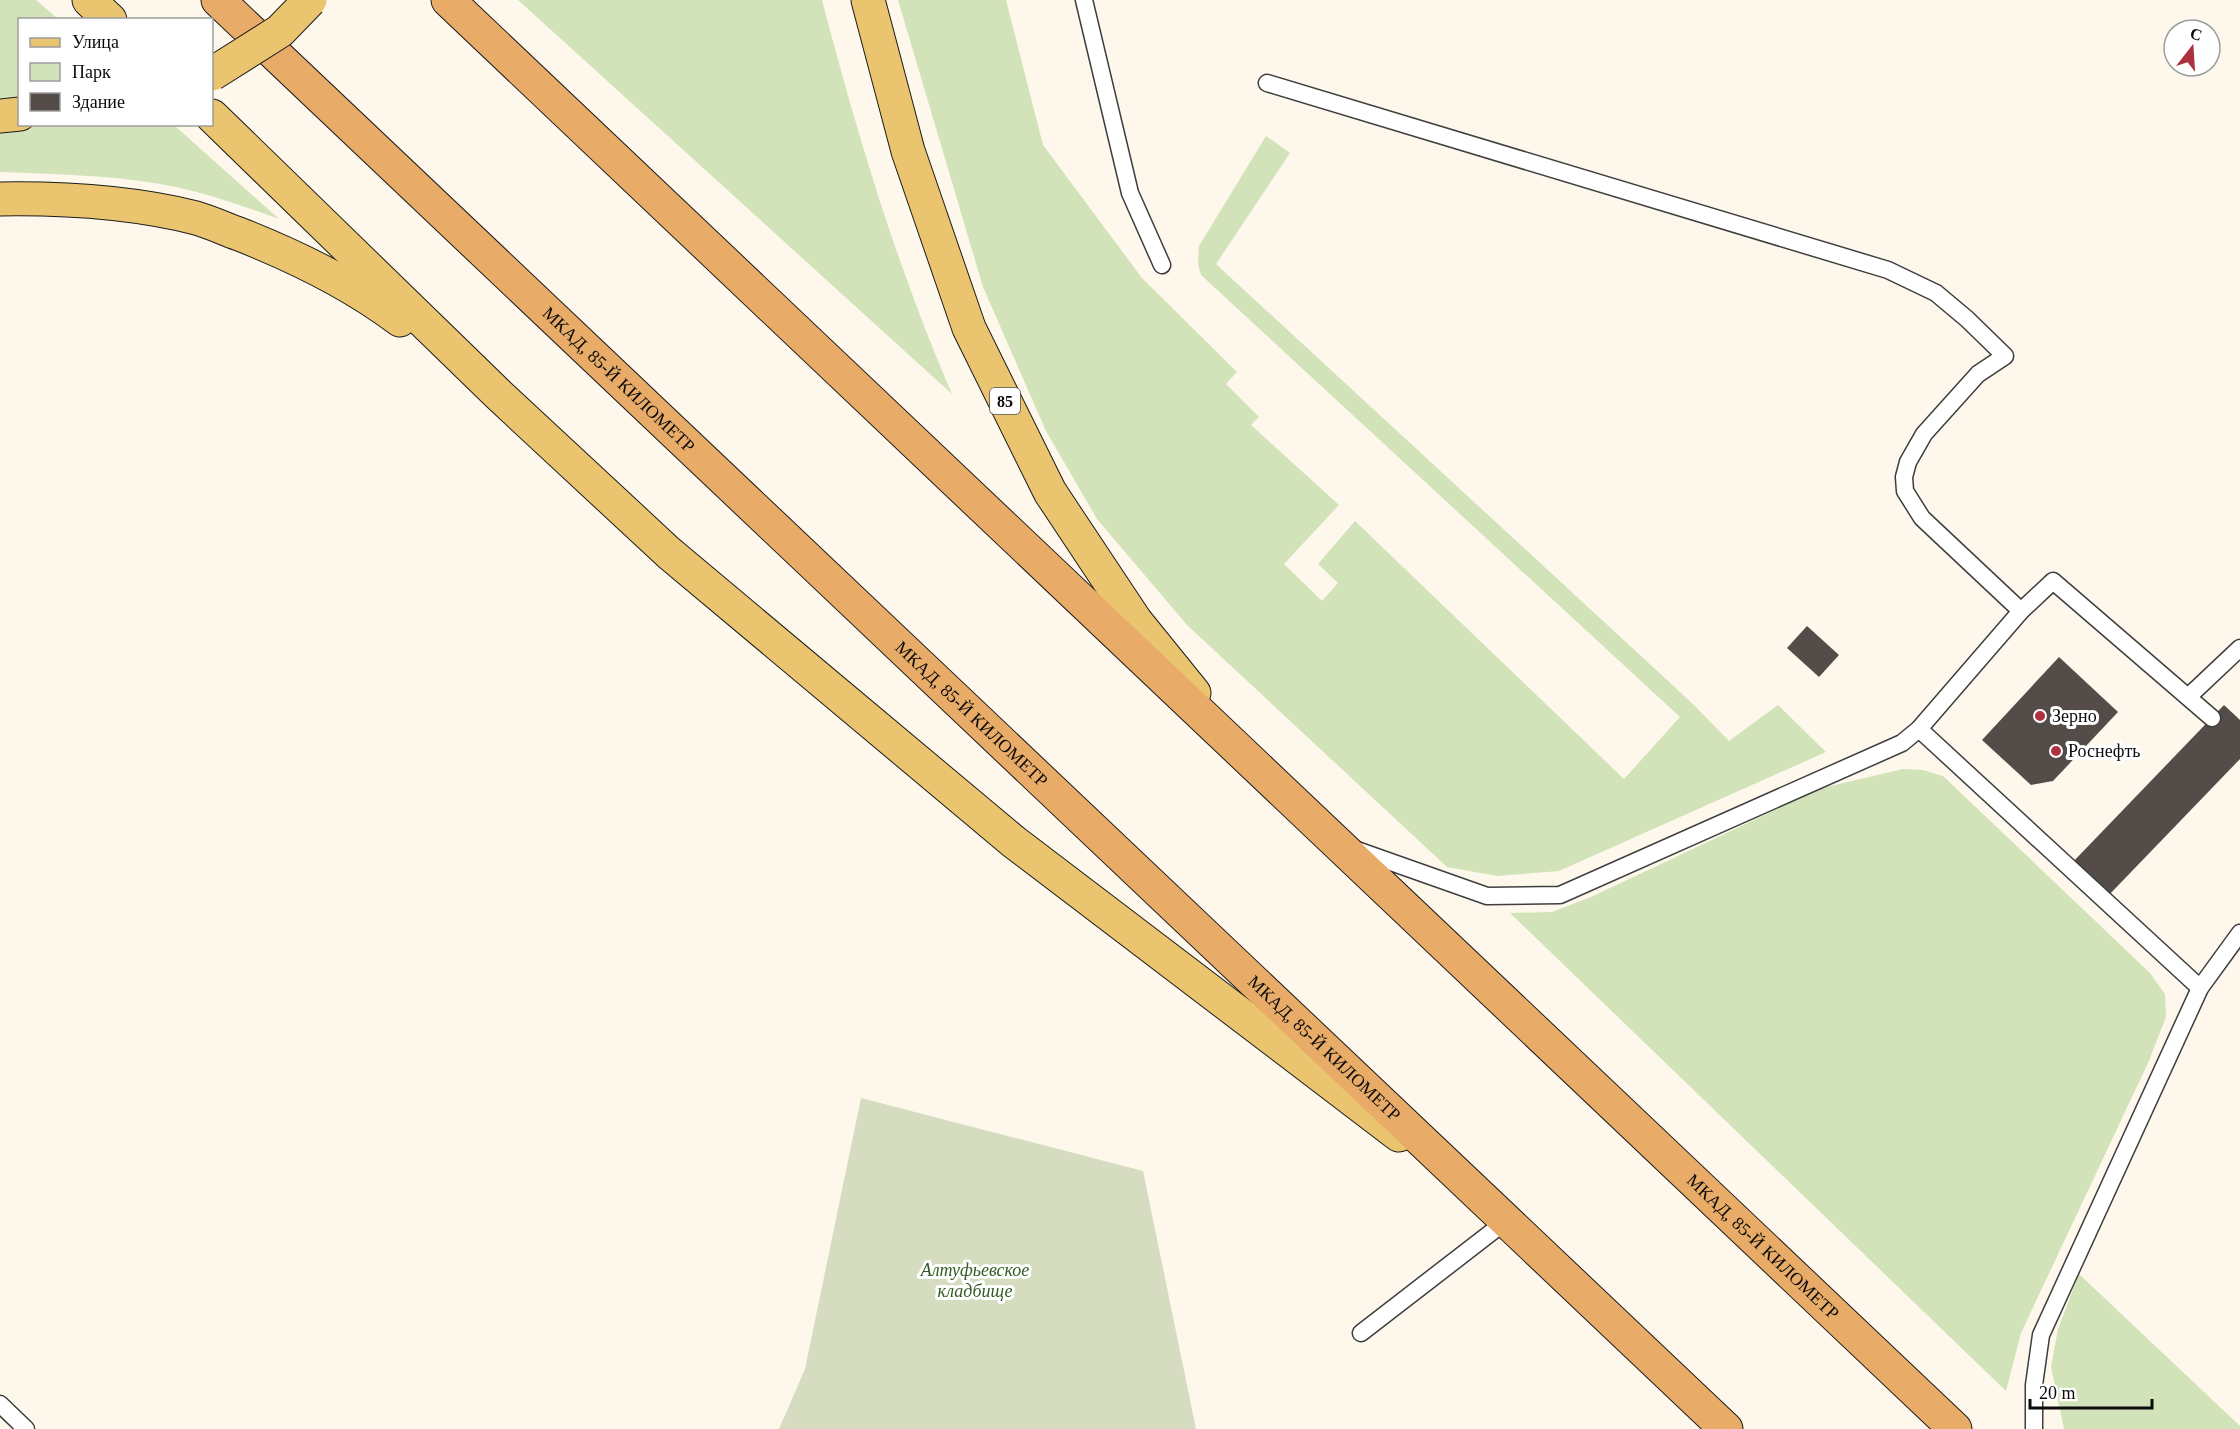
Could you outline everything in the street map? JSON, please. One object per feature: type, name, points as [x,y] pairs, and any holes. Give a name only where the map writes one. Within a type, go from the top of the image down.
[{"type":"highway","name":"МКАД, 85-Й КИЛОМЕТР","points":[[218,0],[1726,1429]]},
{"type":"highway","name":"МКАД, 85-Й КИЛОМЕТР","points":[[448,0],[1955,1429]]},
{"type":"main road","points":[[89,0],[108,18]]},
{"type":"main road","points":[[213,73],[280,31],[310,0]]},
{"type":"main road","name":"85","points":[[868,0],[908,151],[969,327],[1045,482],[1135,620],[1242,753]]},
{"type":"main road","points":[[0,116],[18,114]]},
{"type":"main road","points":[[213,117],[499,395],[669,553],[1014,842],[1496,1211]]},
{"type":"main road","points":[[0,199],[41,198],[126,205],[197,218],[261,243],[318,268],[388,310],[499,395]]},
{"type":"lane","points":[[1084,0],[1130,193],[1162,265]]},
{"type":"lane","points":[[1267,83],[1888,270],[1936,293],[2005,356],[1978,374],[1924,434],[1908,462],[1904,477],[1905,491],[1922,518],[2021,611]]},
{"type":"lane","points":[[1337,843],[1487,896],[1560,895],[1902,743],[1920,729],[2021,611],[2053,581],[2212,718]]},
{"type":"lane","points":[[2188,697],[2240,648]]},
{"type":"lane","points":[[1920,729],[2200,988]]},
{"type":"lane","points":[[2034,1429],[2034,1385],[2041,1335],[2200,988],[2240,933]]},
{"type":"lane","points":[[1361,1333],[1496,1211]]},
{"type":"lane","points":[[0,1404],[26,1429]]},
{"type":"green space","points":[[0,0],[36,0],[57,18],[18,18],[18,126],[175,126],[279,219],[205,194],[160,184],[60,174],[0,172]]},
{"type":"green space","points":[[518,0],[822,0],[849,100],[896,249],[952,394]]},
{"type":"green space","points":[[898,0],[1006,0],[1043,145],[1142,278],[1237,372],[1226,384],[1259,417],[1251,425],[1339,505],[1284,564],[1322,601],[1338,583],[1318,564],[1355,521],[1624,779],[1680,717],[1201,275],[1198,264],[1199,246],[1266,136],[1290,153],[1216,264],[1693,704],[1729,741],[1778,705],[1826,752],[1559,871],[1497,876],[1447,867],[1187,625],[1097,519],[1046,431],[983,287]]},
{"type":"green space","points":[[1903,769],[1923,770],[1943,776],[2150,973],[2165,994],[2166,1017],[2148,1063],[2021,1333],[2006,1391],[1510,913],[1552,912],[1591,897],[1822,788]]},
{"type":"green space","name":"Алтуфьевское кладбище","points":[[861,1098],[1143,1171],[1196,1429],[779,1429],[805,1369]]},
{"type":"green space","points":[[2079,1274],[2240,1426],[2240,1429],[2064,1429],[2051,1367],[2058,1329]]},
{"type":"building","points":[[1807,626],[1839,655],[1819,677],[1787,648]]},
{"type":"building","points":[[2059,657],[2118,712],[2053,781],[2031,785],[1982,740]]},
{"type":"building","points":[[2224,705],[2240,720],[2240,759],[2106,898],[2071,864]]},
{"type":"place","name":"Зерно","points":[[2040,716]]},
{"type":"place","name":"Роснефть","points":[[2056,751]]}]
